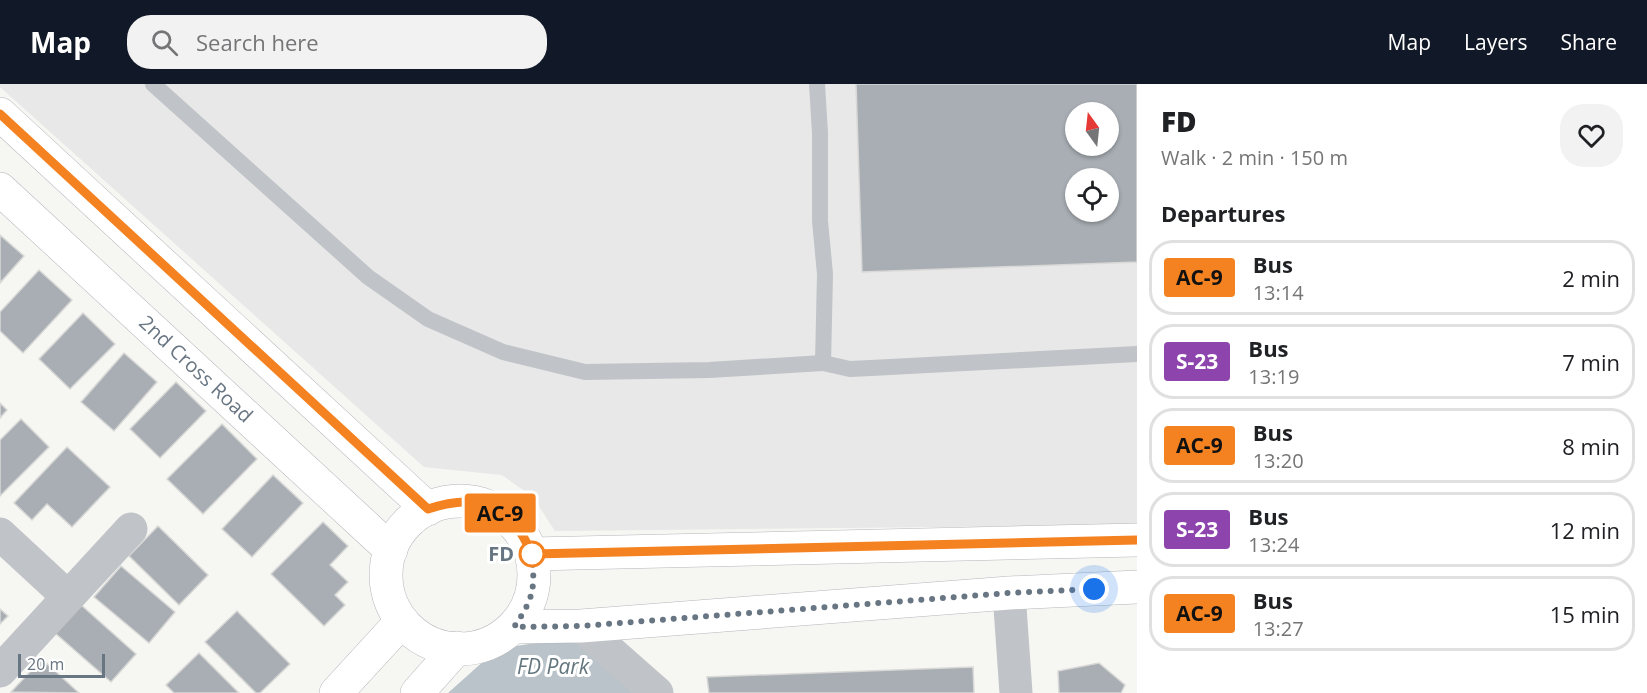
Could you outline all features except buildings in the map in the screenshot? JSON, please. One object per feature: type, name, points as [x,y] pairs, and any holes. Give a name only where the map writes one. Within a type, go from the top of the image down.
[{"type":"main road","points":[[0,114],[428,509]]},
{"type":"main road","name":"2nd Cross Road","points":[[0,189],[391,550]]},
{"type":"main road","points":[[450,502],[476,502],[494,507],[519,530],[532,554],[535,580],[529,605],[514,627],[497,640],[472,649],[447,649],[422,639],[402,621],[388,595],[386,569],[391,550],[407,523],[428,509],[450,502]]},
{"type":"main road","points":[[532,554],[1137,540]]},
{"type":"main road","points":[[514,627],[581,626],[1009,593],[1137,587]]},
{"type":"main road","points":[[336,693],[402,621]]},
{"type":"main road","points":[[417,693],[457,648]]},
{"type":"street","points":[[0,671],[131,529]]},
{"type":"street","points":[[0,534],[68,597]]},
{"type":"street","points":[[1009,593],[1016,693]]},
{"type":"street","points":[[581,626],[657,693]]},
{"type":"lane","points":[[153,84],[368,277],[428,318],[503,352],[585,372],[709,370],[823,363],[850,369],[1137,354]]},
{"type":"lane","points":[[817,84],[820,133],[820,221],[825,274],[823,363]]},
{"type":"shaded area","points":[[0,84],[1137,84],[1137,525],[555,531],[533,497],[502,475],[424,467],[0,87]]},
{"type":"water","name":"FD Park","points":[[549,641],[586,642],[658,693],[448,693],[486,659],[516,646]]},
{"type":"bus line","name":"AC-9","points":[[0,114],[428,509],[450,502],[476,502],[494,507],[519,530],[532,554],[1137,540]]},
{"type":"place","name":"FD","points":[[532,554]]},
{"type":"route","points":[[532,554],[535,580],[529,605],[514,627],[581,626],[1009,593],[1094,589]]}]
